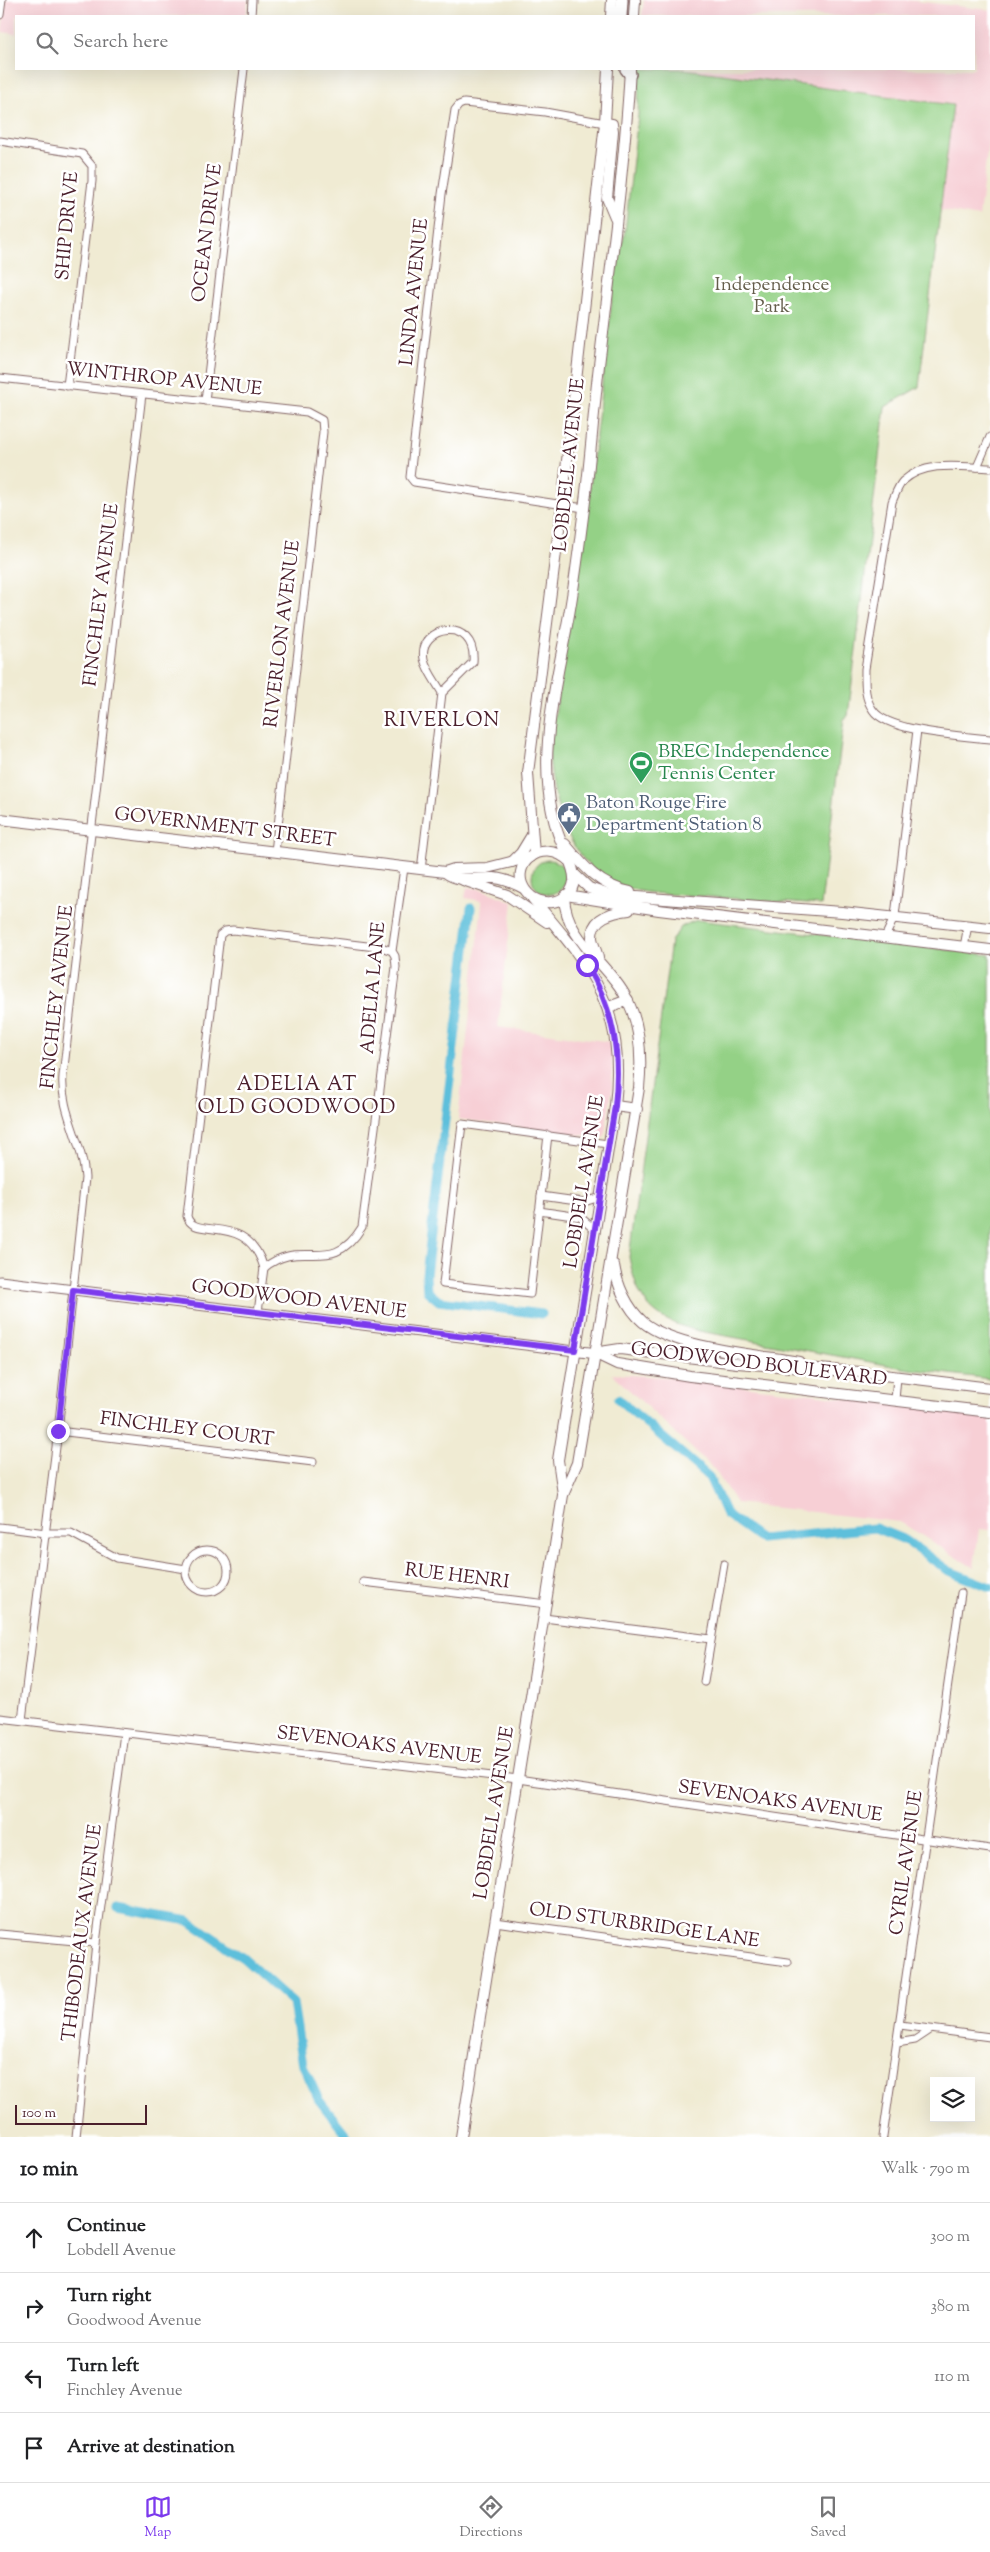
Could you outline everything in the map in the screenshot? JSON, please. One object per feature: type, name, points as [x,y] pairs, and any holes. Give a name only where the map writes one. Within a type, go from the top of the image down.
[{"type":"main road","points":[[611,15],[612,0]]},
{"type":"main road","points":[[621,15],[622,0]]},
{"type":"main road","points":[[634,15],[635,0]]},
{"type":"main road","name":"LOBDELL AVENUE","points":[[533,855],[528,773],[562,505],[606,123],[608,70]]},
{"type":"main road","name":"LOBDELL AVENUE","points":[[570,862],[558,838],[549,800],[547,755],[584,508],[616,221],[629,70]]},
{"type":"main road","points":[[606,123],[612,124],[613,131],[607,198],[616,221]]},
{"type":"main road","name":"GOVERNMENT STREET","points":[[0,819],[445,872],[510,863],[533,855]]},
{"type":"main road","points":[[510,863],[521,853],[532,835]]},
{"type":"main road","points":[[558,838],[586,869],[601,881],[621,890],[650,897]]},
{"type":"main road","points":[[552,851],[559,853],[570,862],[574,874],[572,887],[565,896],[552,902],[544,902],[531,897],[523,888],[521,874],[523,867],[533,855],[552,851]]},
{"type":"main road","name":"GOVERNMENT STREET","points":[[445,872],[452,878],[463,880],[496,878],[513,882],[523,888]]},
{"type":"main road","points":[[574,874],[589,888],[602,894],[895,916],[990,928]]},
{"type":"main road","points":[[463,880],[508,895],[555,925]]},
{"type":"main road","points":[[565,896],[640,908],[990,950]]},
{"type":"main road","name":"LOBDELL AVENUE","points":[[461,2137],[563,1495],[577,1463],[594,1353],[613,1255],[637,1109],[640,1050],[637,1029],[628,1000],[571,926],[565,896]]},
{"type":"main road","name":"LOBDELL AVENUE","points":[[531,897],[587,965],[608,1007],[617,1052],[615,1106],[558,1460],[563,1495]]},
{"type":"main road","points":[[598,959],[592,940],[598,922],[615,911],[640,908]]},
{"type":"main road","points":[[608,1007],[628,1000]]},
{"type":"main road","points":[[615,1106],[637,1109]]},
{"type":"main road","points":[[613,1255],[616,1280],[628,1303],[643,1322],[674,1338],[859,1372]]},
{"type":"main road","name":"GOODWOOD BOULEVARD","points":[[594,1353],[620,1349],[737,1363],[859,1372],[990,1388]]},
{"type":"main road","name":"GOODWOOD AVENUE","points":[[575,1350],[594,1353]]},
{"type":"main road","name":"GOODWOOD BOULEVARD","points":[[594,1353],[617,1364],[690,1376],[990,1412]]},
{"type":"main road","points":[[690,1376],[701,1365],[737,1363]]},
{"type":"street","points":[[0,15],[2,0]]},
{"type":"street","points":[[251,15],[252,0]]},
{"type":"street","name":"OCEAN DRIVE","points":[[205,401],[244,70]]},
{"type":"street","name":"LINDA AVENUE","points":[[562,505],[414,482],[410,477],[442,194],[455,110],[459,105],[464,103],[536,111],[606,123]]},
{"type":"street","name":"SHIP DRIVE","points":[[0,142],[82,154],[92,166],[92,181],[67,386]]},
{"type":"street","name":"WINTHROP AVENUE","points":[[0,378],[307,412],[322,420]]},
{"type":"street","name":"FINCHLEY AVENUE","points":[[22,1720],[58,1431],[84,1170],[81,1149],[64,1104],[62,1086],[142,394]]},
{"type":"street","name":"RIVERLON AVENUE","points":[[275,852],[323,432],[322,420]]},
{"type":"street","points":[[977,467],[990,437]]},
{"type":"street","points":[[990,468],[944,466],[919,470],[901,482],[892,502],[865,670],[865,690],[873,711],[888,722],[917,730],[990,739]]},
{"type":"street","points":[[562,505],[584,508]]},
{"type":"street","points":[[421,870],[442,693],[473,662],[472,642],[464,634],[444,630],[433,634],[424,647],[424,657],[429,672],[442,693]]},
{"type":"street","points":[[885,937],[895,916],[917,730]]},
{"type":"street","name":"ADELIA LANE","points":[[264,1268],[277,1258],[292,1253],[320,1255],[340,1251],[356,1237],[362,1227],[396,962],[392,951],[404,868]]},
{"type":"street","points":[[964,947],[968,925]]},
{"type":"street","points":[[258,1312],[264,1268],[257,1251],[244,1236],[232,1231],[195,1227],[188,1220],[186,1210],[222,933],[233,930],[384,948],[392,951]]},
{"type":"street","points":[[548,1135],[530,1294],[443,1284],[462,1124],[548,1135],[608,1144]]},
{"type":"street","points":[[541,1196],[584,1202],[600,1197]]},
{"type":"street","points":[[539,1211],[580,1217],[595,1230]]},
{"type":"street","name":"GOODWOOD AVENUE","points":[[0,1281],[575,1350]]},
{"type":"street","points":[[895,1400],[897,1377]]},
{"type":"street","name":"FINCHLEY COURT","points":[[58,1431],[313,1462]]},
{"type":"street","points":[[0,1527],[46,1533],[71,1532],[117,1558],[186,1569]]},
{"type":"street","points":[[204,1550],[214,1551],[222,1556],[227,1564],[228,1573],[226,1582],[219,1589],[210,1592],[192,1587],[187,1579],[186,1569],[189,1560],[195,1554],[204,1550]]},
{"type":"street","points":[[704,1682],[724,1564]]},
{"type":"street","name":"RUE HENRI","points":[[363,1582],[547,1604]]},
{"type":"street","name":"CYRIL AVENUE","points":[[883,2137],[961,1593]]},
{"type":"street","points":[[544,1618],[711,1639]]},
{"type":"street","name":"SEVENOAKS AVENUE","points":[[0,1718],[518,1779],[990,1849]]},
{"type":"street","name":"THIBODEAUX AVENUE","points":[[76,2137],[96,1943],[124,1733]]},
{"type":"street","name":"OLD STURBRIDGE LANE","points":[[495,1922],[788,1962]]},
{"type":"street","points":[[0,1934],[96,1943]]},
{"type":"street","points":[[900,2025],[990,2037]]},
{"type":"street","points":[[897,2043],[914,2040],[930,2030]]},
{"type":"shaded area","points":[[6,0],[248,0],[246,15],[15,15],[15,34],[2,32]]},
{"type":"shaded area","points":[[644,0],[907,0],[990,10],[990,128],[979,217],[940,210],[952,105],[691,70],[975,70],[975,15],[642,15]]},
{"type":"shaded area","points":[[467,887],[481,889],[513,902],[498,1027],[612,1042],[612,1091],[604,1138],[458,1119],[482,904],[482,901],[465,898]]},
{"type":"shaded area","points":[[612,1374],[665,1377],[990,1415],[990,1530],[979,1529],[974,1568],[900,1522],[736,1503],[714,1469]]},
{"type":"green space","name":"Independence Park","points":[[639,70],[691,70],[953,105],[919,387],[885,407],[848,716],[844,719],[821,905],[654,893],[628,888],[608,880],[591,867],[578,852],[560,814],[555,794],[549,753],[586,519],[614,282],[625,231],[638,115]]},
{"type":"green space","points":[[549,860],[556,861],[561,865],[565,870],[565,884],[561,889],[556,893],[549,894],[542,893],[537,889],[533,884],[532,877],[533,870],[537,865],[542,861]]},
{"type":"green space","points":[[697,920],[990,955],[990,1379],[909,1369],[699,1331],[683,1327],[659,1315],[650,1308],[643,1298],[637,1287],[629,1257],[671,941],[682,926]]},
{"type":"waterway","points":[[471,908],[426,1275],[427,1291],[439,1301],[542,1314]]},
{"type":"waterway","points":[[618,1399],[709,1477],[726,1514],[761,1539],[875,1528],[905,1540],[949,1571],[990,1587]]},
{"type":"waterway","points":[[118,1908],[189,1921],[243,1958],[293,2003],[303,2065],[319,2100],[348,2137]]},
{"type":"place","name":"BREC Independence Tennis Center","points":[[641,784]]},
{"type":"place","name":"Baton Rouge Fire Department Station 8","points":[[569,835]]},
{"type":"district","name":"RIVERLON","points":[[442,721]]},
{"type":"district","name":"ADELIA AT OLD GOODWOOD","points":[[297,1096]]},
{"type":"route","points":[[58,1431],[73,1290],[575,1350],[615,1106],[618,1066],[617,1044],[608,1007],[595,977],[587,965]]}]
